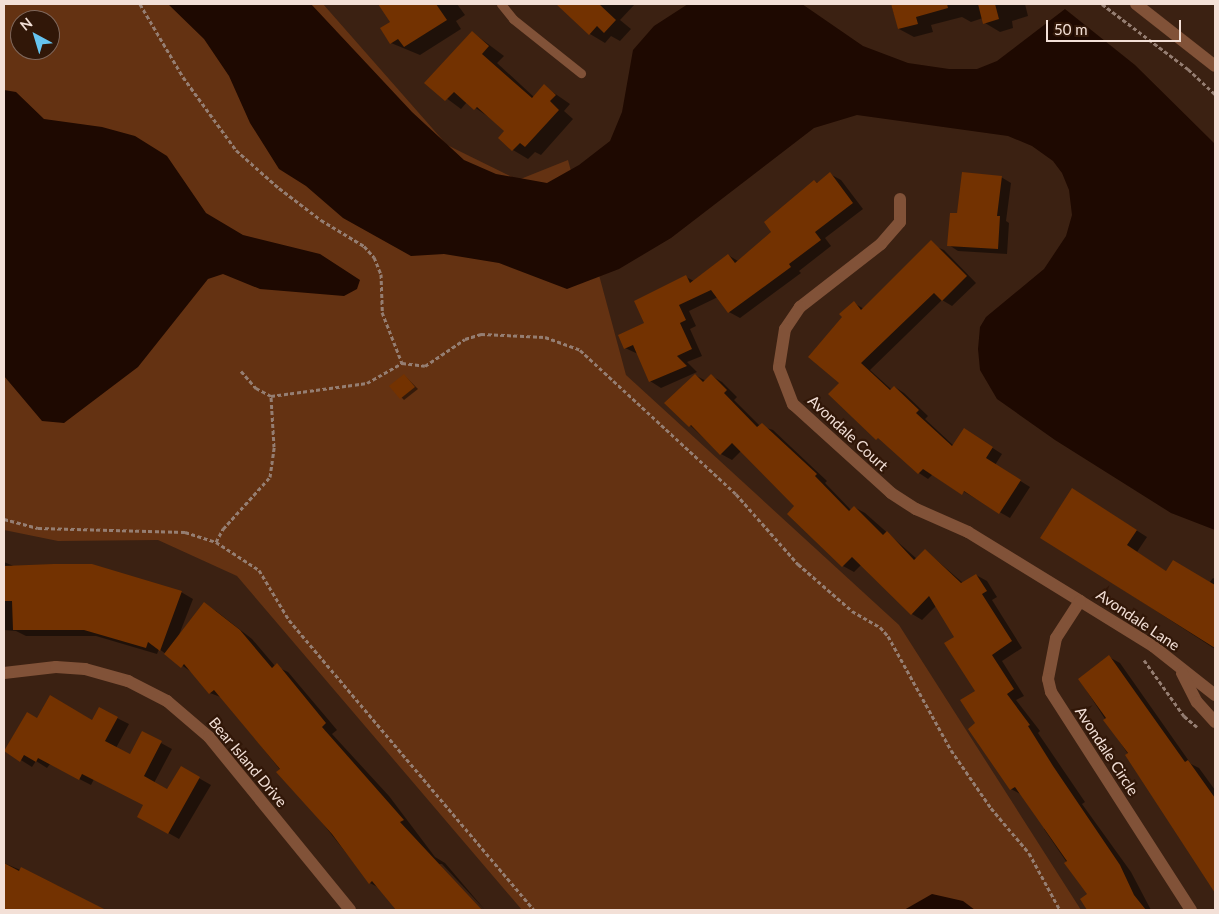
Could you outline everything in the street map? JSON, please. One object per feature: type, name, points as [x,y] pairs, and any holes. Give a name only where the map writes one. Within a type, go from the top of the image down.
[{"type":"street","points":[[1136,4],[1215,66]]},
{"type":"street","name":"Avondale Court","points":[[900,199],[900,222],[881,244],[800,307],[791,317],[778,354],[786,393],[802,414],[891,493],[916,509],[968,532],[1080,600]]},
{"type":"street","name":"Avondale Lane","points":[[1080,600],[1153,646],[1215,695]]},
{"type":"street","name":"Avondale Circle","points":[[1080,600],[1056,638],[1048,679],[1051,692],[1191,910]]},
{"type":"street","name":"Avondale Lane","points":[[1178,666],[1196,702],[1215,722]]},
{"type":"street","name":"Bear Island Drive","points":[[4,673],[56,667],[85,669],[128,680],[167,701],[209,737],[350,910]]},
{"type":"lane","points":[[501,4],[513,18],[581,74]]},
{"type":"path","points":[[140,4],[183,77],[236,150],[279,188],[327,224],[364,246],[374,257],[381,274],[382,312],[402,363]]},
{"type":"path","points":[[1102,4],[1188,69],[1215,94]]},
{"type":"path","points":[[241,371],[256,388],[271,396],[367,383],[402,363],[425,366],[465,338],[498,333],[564,342],[595,362],[736,494],[798,564],[852,610],[880,627],[888,636],[957,760],[1029,853],[1060,910]]},
{"type":"path","points":[[216,542],[223,529],[270,477],[274,448],[271,396]]},
{"type":"path","points":[[4,520],[38,528],[185,532],[216,542],[266,577],[283,612],[295,628],[534,910]]},
{"type":"path","points":[[1142,658],[1184,716],[1196,726]]},
{"type":"shaded area","points":[[4,4],[323,4],[447,145],[518,180],[568,160],[626,375],[899,625],[1081,910],[522,910],[237,576],[158,540],[58,541],[4,530]]},
{"type":"shaded area","points":[[168,4],[311,4],[412,112],[464,160],[496,174],[547,183],[579,165],[610,141],[622,112],[633,50],[654,26],[688,4],[802,4],[863,46],[908,63],[949,69],[977,69],[997,61],[1065,9],[1135,65],[1215,144],[1215,530],[1171,513],[1055,440],[997,399],[980,370],[978,349],[980,327],[986,317],[1044,269],[1066,236],[1072,215],[1069,190],[1062,173],[1053,161],[1032,146],[1008,136],[857,115],[814,128],[671,238],[619,269],[567,289],[499,263],[444,254],[411,256],[343,218],[306,186],[279,169],[250,123],[229,76],[204,39]]},
{"type":"shaded area","points":[[4,90],[16,92],[44,119],[102,127],[135,136],[167,156],[206,213],[243,235],[320,254],[360,280],[357,289],[344,296],[260,289],[223,274],[208,279],[138,367],[64,423],[42,421],[4,376]]},
{"type":"shaded area","points":[[932,894],[963,901],[975,910],[904,910]]},
{"type":"building","points":[[378,4],[436,4],[447,20],[404,47],[398,39],[390,44],[380,28],[390,22]]},
{"type":"building","points":[[556,4],[599,4],[616,20],[604,33],[597,26],[589,35]]},
{"type":"building","points":[[891,4],[947,4],[948,8],[916,17],[918,24],[898,29]]},
{"type":"building","points":[[978,4],[995,4],[999,19],[983,24]]},
{"type":"building","points":[[472,31],[489,46],[482,54],[532,98],[544,84],[556,95],[550,101],[559,110],[525,147],[520,143],[512,151],[498,138],[504,131],[477,107],[474,110],[454,92],[445,101],[424,83]]},
{"type":"building","points":[[830,172],[853,203],[815,232],[821,240],[789,264],[791,267],[728,313],[711,290],[679,305],[686,320],[680,323],[692,349],[677,356],[687,366],[649,382],[633,345],[624,349],[618,335],[644,323],[634,301],[686,275],[690,283],[728,254],[735,263],[771,232],[764,222],[814,180],[817,183]]},
{"type":"building","points":[[962,172],[1002,176],[997,216],[1000,216],[998,249],[947,246],[950,213],[957,213]]},
{"type":"building","points":[[931,240],[967,276],[942,301],[934,293],[861,363],[890,390],[894,386],[919,410],[916,413],[952,446],[964,428],[993,447],[986,458],[1021,480],[999,514],[964,491],[962,495],[923,469],[918,474],[878,438],[876,440],[828,394],[839,383],[808,357],[842,317],[839,314],[854,301],[861,310]]},
{"type":"building","points":[[404,374],[415,387],[400,399],[389,386]]},
{"type":"building","points":[[695,374],[703,382],[711,374],[727,390],[724,393],[757,427],[762,423],[817,474],[815,476],[849,511],[854,506],[883,535],[887,531],[914,560],[925,549],[961,583],[976,574],[987,591],[982,594],[1012,641],[992,655],[1014,689],[1007,694],[1030,725],[1028,726],[1053,766],[1120,865],[1134,895],[1146,910],[1087,910],[1080,899],[1087,894],[1064,863],[1067,861],[1015,787],[1010,790],[968,729],[975,723],[960,700],[975,691],[944,643],[954,637],[929,596],[911,615],[852,557],[842,567],[787,514],[794,506],[732,443],[720,455],[691,425],[689,427],[664,403]]},
{"type":"building","points":[[1072,488],[1137,530],[1127,545],[1166,571],[1173,560],[1215,585],[1215,648],[1040,538]]},
{"type":"building","points":[[92,564],[182,591],[160,651],[148,642],[146,648],[84,630],[13,630],[12,601],[4,601],[4,566]]},
{"type":"building","points":[[204,602],[240,630],[272,668],[277,663],[326,723],[322,727],[404,820],[400,822],[482,910],[396,910],[372,881],[369,884],[332,834],[276,772],[280,769],[214,690],[209,694],[184,664],[181,668],[164,654]]},
{"type":"building","points":[[1109,655],[1185,762],[1188,760],[1215,798],[1215,893],[1125,755],[1128,753],[1103,720],[1106,718],[1078,679]]},
{"type":"building","points":[[50,695],[92,720],[99,707],[118,717],[105,741],[130,754],[142,731],[162,741],[144,776],[167,789],[181,766],[200,777],[168,834],[137,817],[143,805],[82,774],[79,780],[38,758],[36,762],[24,755],[20,762],[4,751],[27,712],[37,718]]},
{"type":"building","points":[[4,863],[19,871],[21,867],[106,910],[4,910]]}]
